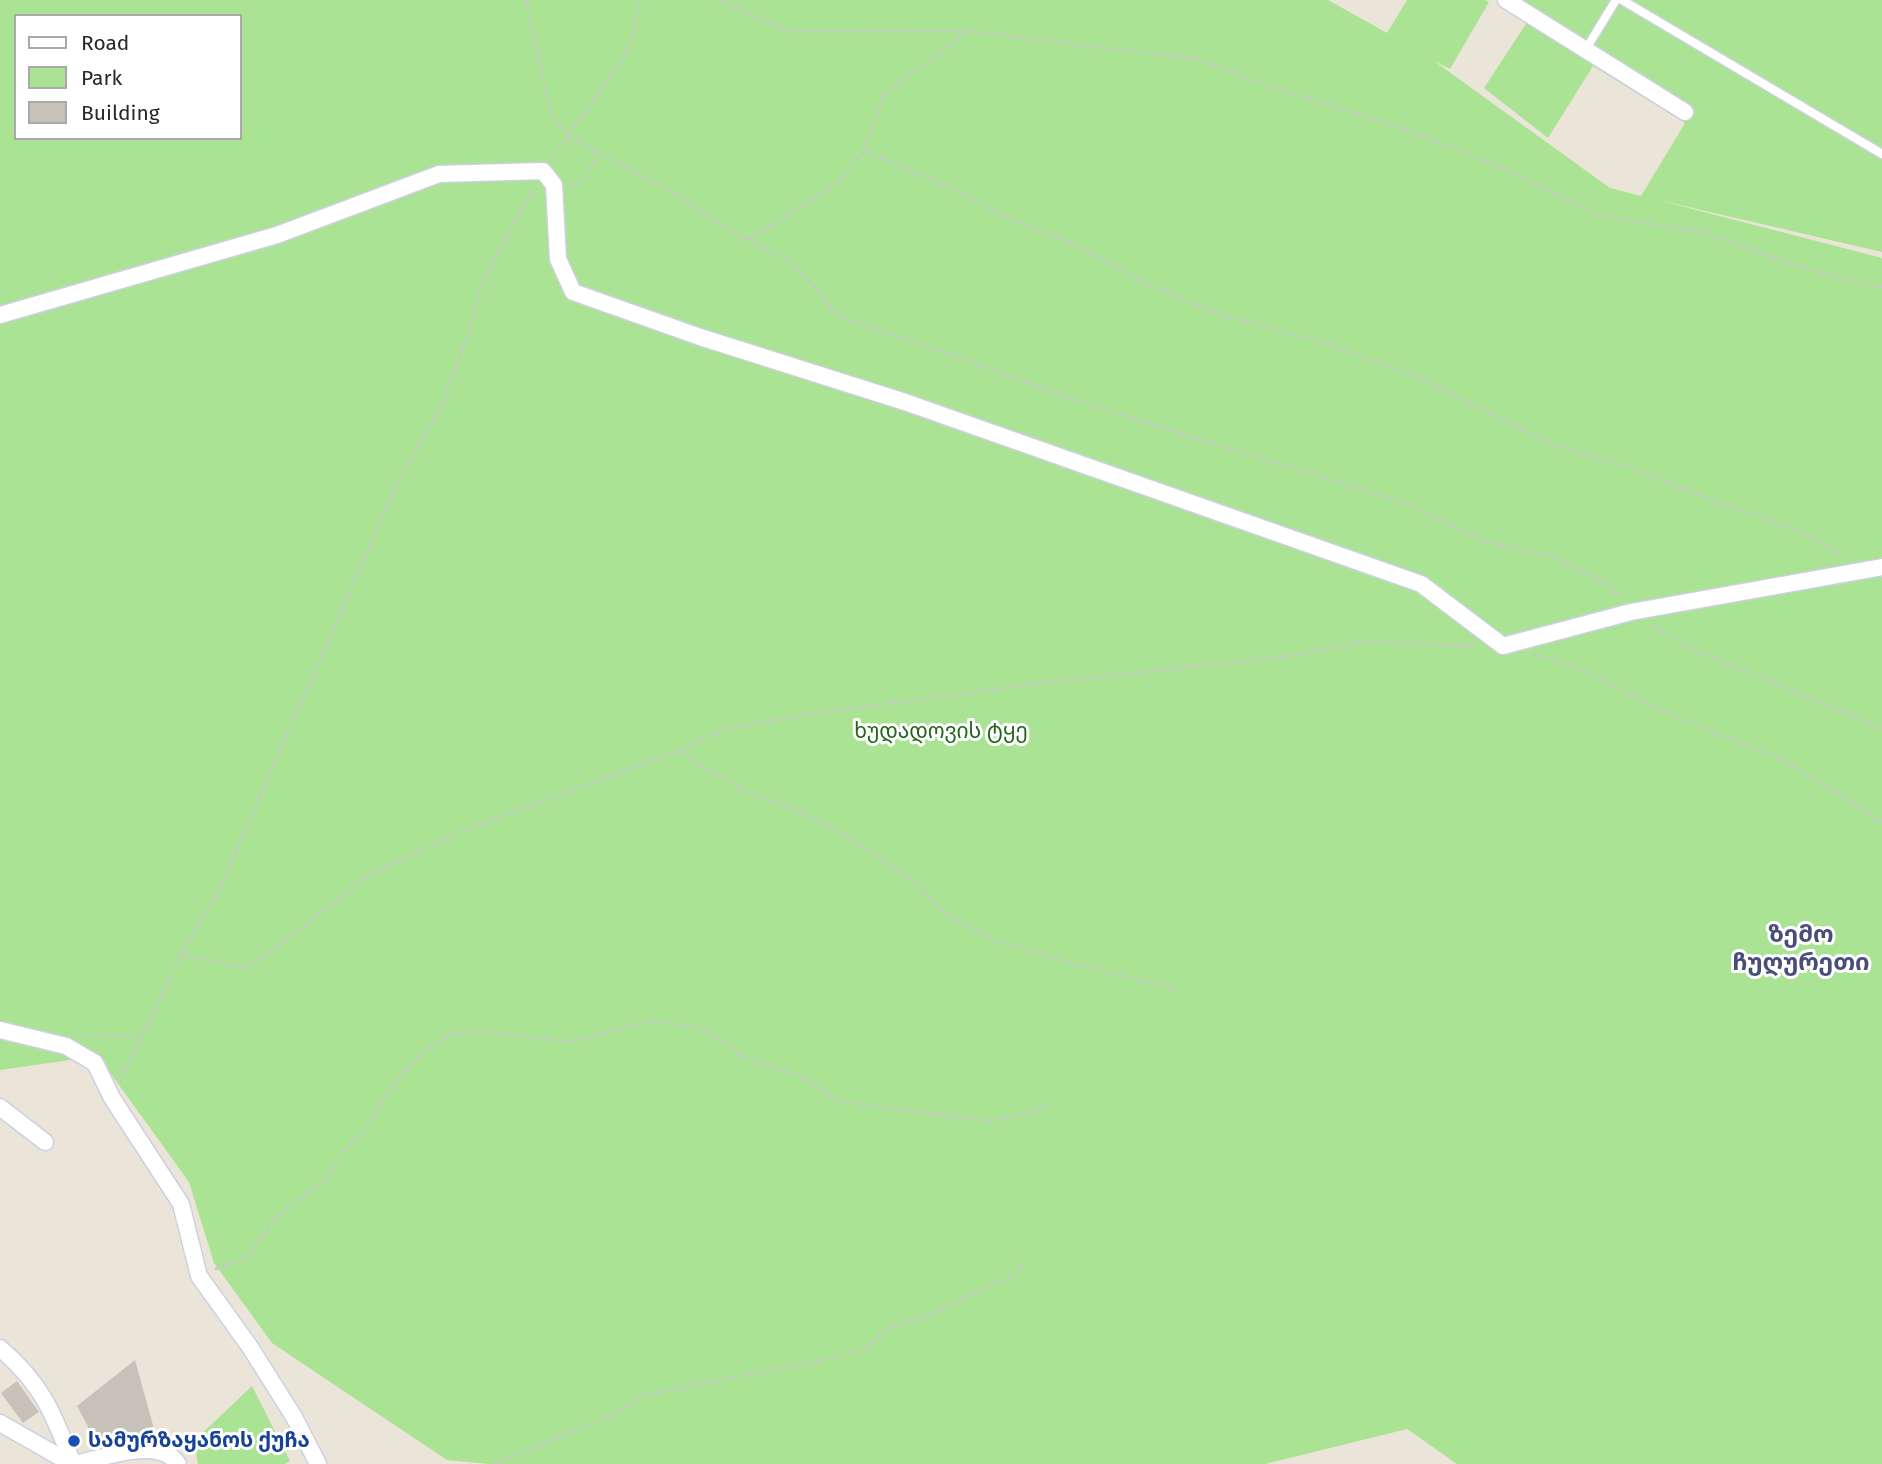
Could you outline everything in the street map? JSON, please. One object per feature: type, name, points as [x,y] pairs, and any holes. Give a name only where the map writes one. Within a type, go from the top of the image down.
[{"type":"street","points":[[1506,0],[1685,112]]},
{"type":"street","points":[[0,315],[277,235],[439,174],[542,171],[554,185],[558,259],[573,292],[700,337],[905,402],[1421,584],[1503,646],[1631,612],[1875,569]]},
{"type":"street","points":[[0,1030],[66,1046],[95,1063],[112,1098],[181,1205],[199,1276],[250,1347],[294,1417],[318,1464]]},
{"type":"street","points":[[0,1107],[46,1143]]},
{"type":"street","points":[[0,1348],[20,1365],[44,1395],[73,1464]]},
{"type":"street","points":[[0,1423],[73,1464],[126,1452],[150,1450],[171,1455],[178,1464]]},
{"type":"lane","points":[[1586,49],[1616,0]]},
{"type":"lane","points":[[1622,0],[1882,154]]},
{"type":"path","points":[[526,0],[551,114],[568,136],[660,185],[748,240],[794,263],[839,317],[1081,402],[1405,503],[1487,542],[1551,556],[1607,584],[1631,612],[1689,648],[1882,729]]},
{"type":"path","points":[[112,1098],[181,954],[218,892],[399,480],[441,406],[469,333],[481,285],[542,171],[623,59],[633,35],[638,0]]},
{"type":"path","points":[[718,0],[788,31],[968,31],[1202,60],[1254,81],[1395,126],[1487,160],[1601,216],[1706,233],[1790,263],[1882,287]]},
{"type":"path","points":[[748,240],[838,183],[864,151],[885,93],[968,31]]},
{"type":"path","points":[[864,151],[949,187],[1011,219],[1069,242],[1143,282],[1200,306],[1222,315],[1328,344],[1417,377],[1546,442],[1639,471],[1802,532],[1875,569]]},
{"type":"path","points":[[554,185],[566,189],[585,178],[597,152]]},
{"type":"path","points":[[181,954],[240,967],[248,966],[269,953],[367,877],[459,832],[678,751],[722,730],[803,715],[1040,683],[1288,656],[1362,642],[1477,646]]},
{"type":"path","points":[[1503,646],[1576,667],[1685,721],[1780,759],[1882,823]]},
{"type":"path","points":[[678,751],[746,792],[790,808],[849,837],[911,879],[946,915],[997,941],[1175,989]]},
{"type":"path","points":[[199,1276],[247,1257],[272,1221],[325,1178],[346,1148],[370,1124],[392,1084],[425,1050],[452,1034],[482,1031],[575,1041],[654,1020],[700,1029],[723,1041],[742,1057],[801,1077],[835,1099],[869,1106],[991,1121],[1032,1112],[1049,1104]]},
{"type":"path","points":[[494,1464],[618,1413],[640,1396],[814,1362],[864,1349],[890,1328],[929,1315],[1018,1273],[1021,1262]]},
{"type":"green space","name":"ხუდადოვის ტყე","points":[[0,0],[1328,0],[1387,33],[1407,0],[1485,0],[1489,2],[1450,69],[1434,61],[1610,188],[1641,196],[1685,123],[1593,66],[1548,138],[1484,88],[1526,24],[1512,0],[1882,0],[1882,252],[1654,199],[1882,258],[1882,1464],[1457,1464],[1407,1429],[1265,1464],[489,1464],[447,1460],[272,1343],[214,1263],[189,1182],[98,1056],[0,1070]]},
{"type":"green space","points":[[252,1386],[290,1461],[285,1464],[198,1464],[194,1441]]},
{"type":"building","points":[[135,1360],[154,1429],[99,1447],[77,1406]]},
{"type":"building","points":[[17,1381],[39,1412],[23,1423],[1,1393]]},
{"type":"place","name":"სამურზაყანოს ქუჩა","points":[[74,1441]]},
{"type":"district","name":"ზემო ჩუღურეთი","points":[[1801,949]]}]
